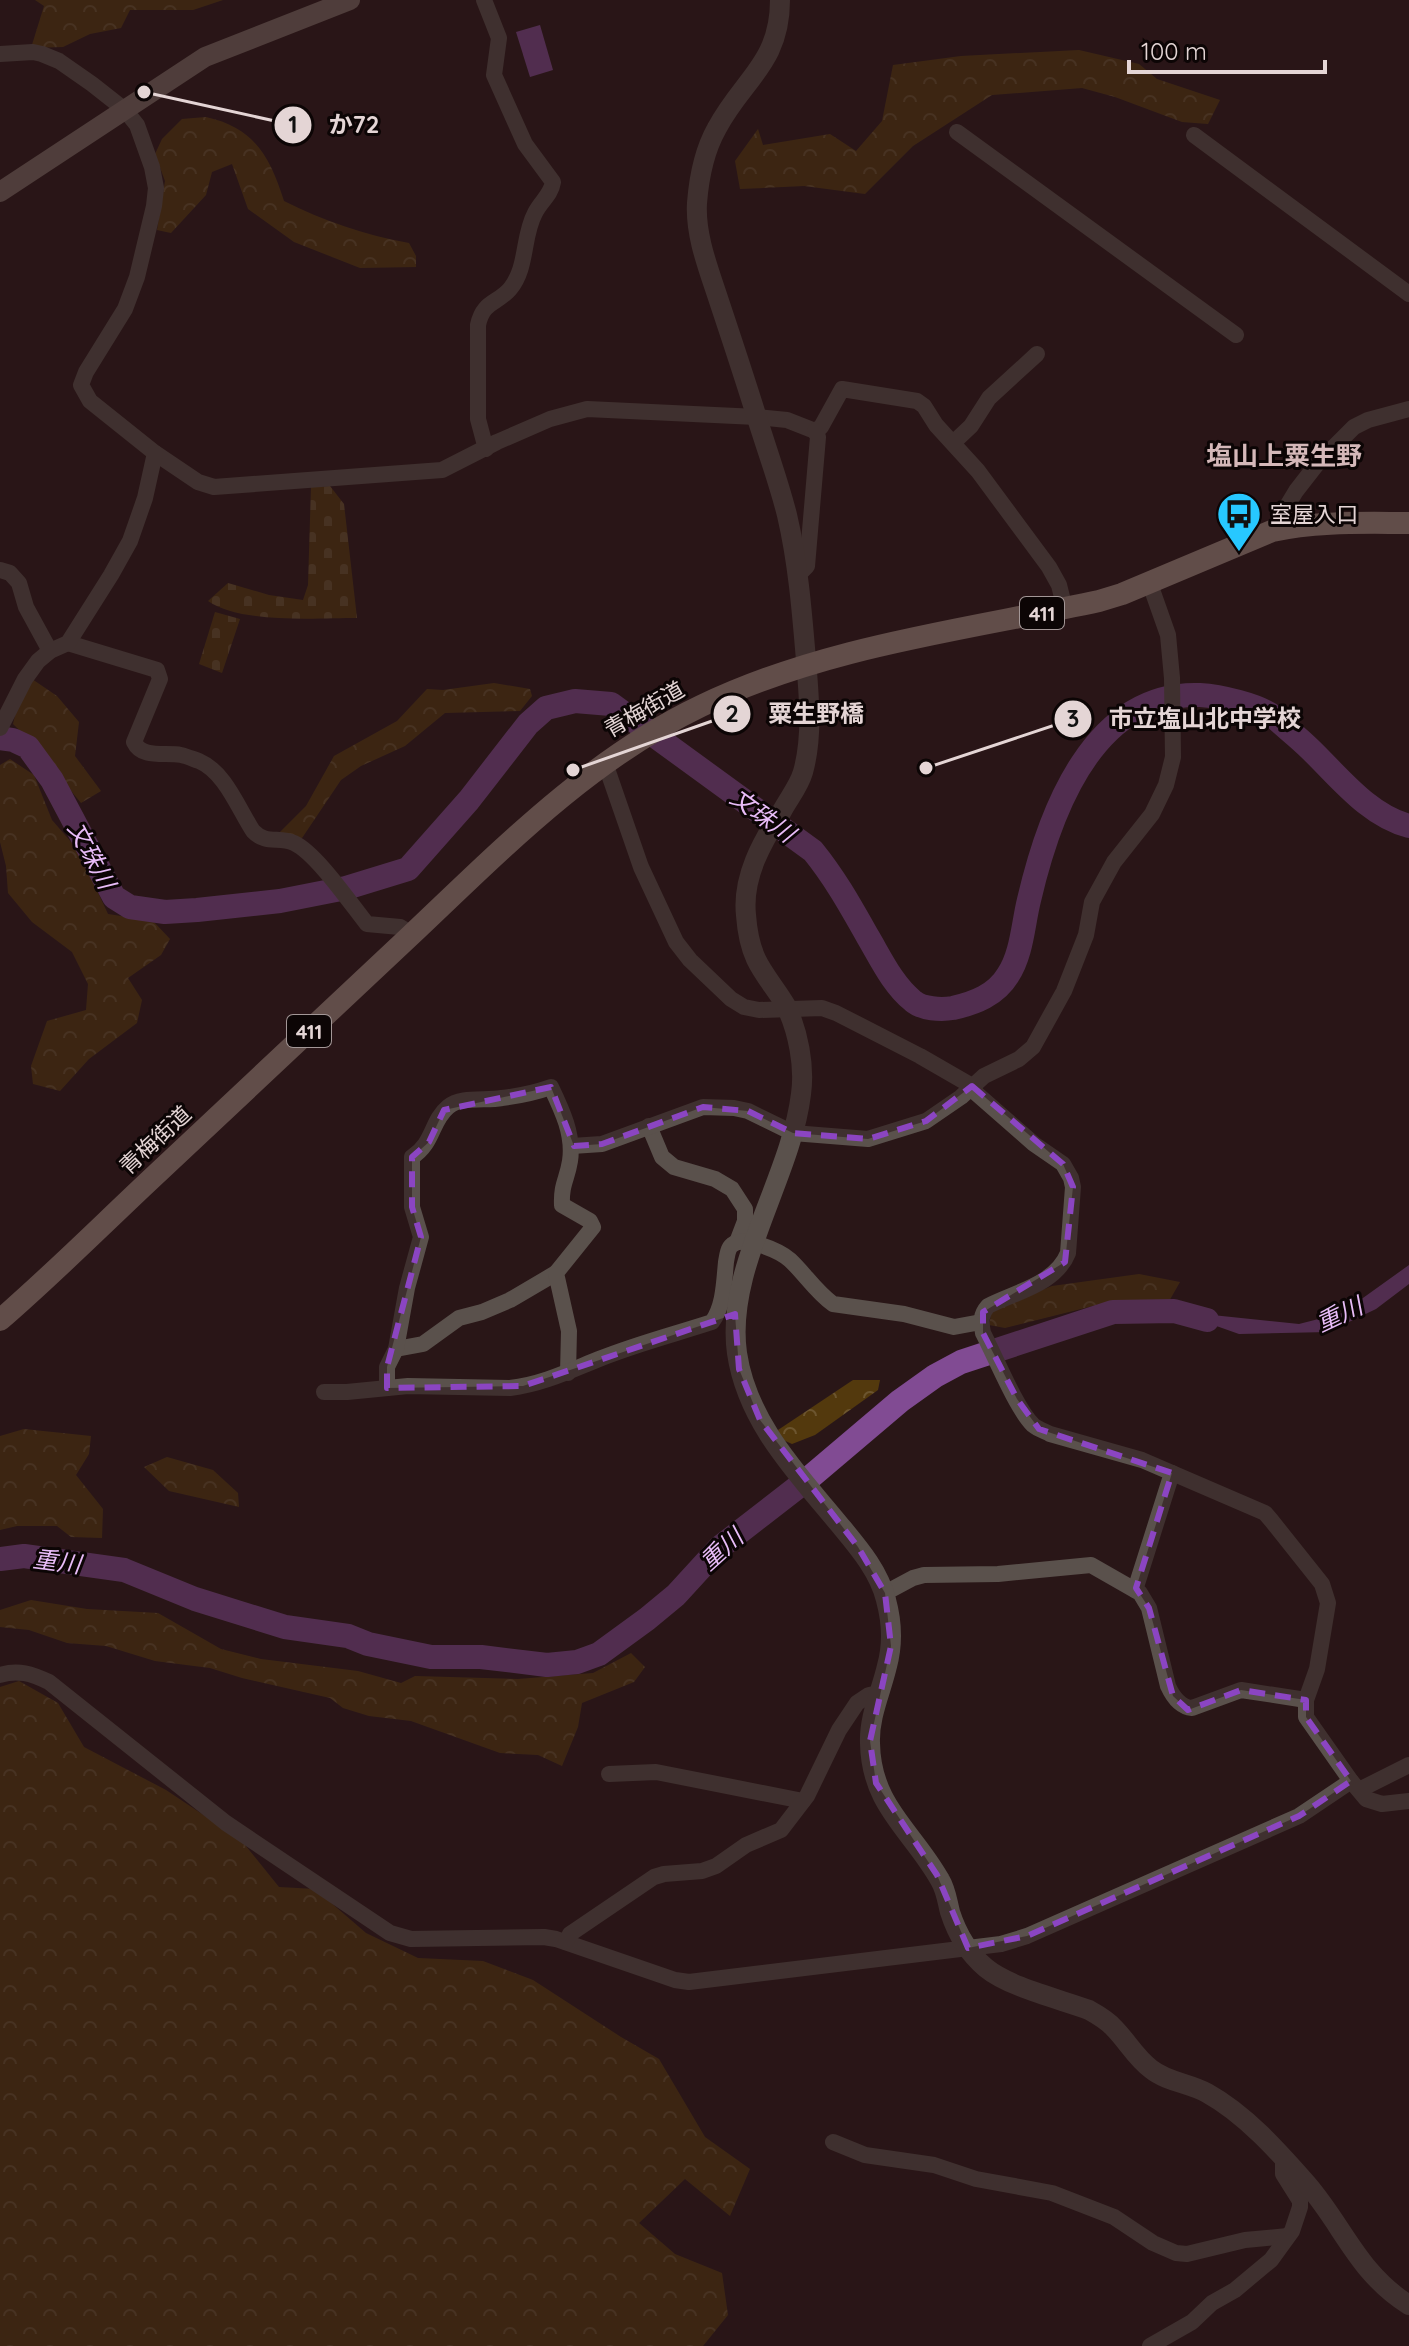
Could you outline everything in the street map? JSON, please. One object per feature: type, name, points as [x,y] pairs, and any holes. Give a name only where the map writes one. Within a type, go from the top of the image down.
[{"type":"highway","name":"青梅街道","points":[[0,1320],[560,798],[624,749],[675,719],[732,692],[806,667],[920,637],[1099,601],[1150,584],[1272,531],[1347,523],[1409,523]]},
{"type":"main road","points":[[0,192],[205,57],[350,0]]},
{"type":"street","points":[[484,0],[499,38],[494,75],[525,144],[553,182],[552,190],[535,212],[523,263],[510,290],[489,304],[480,315],[478,419],[486,449]]},
{"type":"street","points":[[746,1243],[793,1133],[802,1084],[800,1052],[787,1008],[756,959],[750,941],[745,910],[747,888],[762,842],[797,787],[808,748],[809,723],[798,575],[787,514],[708,267],[696,211],[705,153],[715,130],[758,72],[774,43],[780,0]]},
{"type":"street","points":[[0,54],[33,52],[59,61],[125,110],[137,125],[152,167],[156,188],[154,206],[137,277],[125,309],[81,385],[90,401],[155,453],[198,482],[214,487],[442,470],[550,419],[587,409],[787,420],[815,431],[818,437],[807,566],[798,575]]},
{"type":"street","points":[[957,132],[1236,335]]},
{"type":"street","points":[[1194,135],[1409,294]]},
{"type":"street","points":[[953,443],[971,426],[989,398],[1037,354]]},
{"type":"street","points":[[815,431],[821,427],[842,389],[917,401],[978,471],[1049,567],[1059,585],[1065,609]]},
{"type":"street","points":[[1272,531],[1283,509],[1317,464],[1354,427],[1409,409]]},
{"type":"street","points":[[0,728],[25,679],[38,661],[50,651],[68,643],[111,575],[130,541],[145,498],[155,453]]},
{"type":"street","points":[[0,570],[10,573],[19,583],[26,607],[50,651]]},
{"type":"street","points":[[572,1146],[602,1144],[703,1107],[748,1111],[793,1133],[868,1139],[926,1121],[961,1097],[984,1076],[1019,1059],[1033,1047],[1064,991],[1086,935],[1092,902],[1114,862],[1152,814],[1166,785],[1173,757],[1172,678],[1168,635],[1150,584]]},
{"type":"street","points":[[68,643],[157,670],[160,679],[134,742],[137,749],[145,753],[182,755],[202,762],[218,774],[260,839],[293,843],[326,873],[367,924],[400,927],[412,934]]},
{"type":"street","points":[[605,763],[641,867],[676,942],[690,960],[731,999],[744,1007],[759,1010],[822,1008],[836,1013],[972,1086],[977,1094],[1034,1144],[1063,1164],[1073,1187],[1065,1262],[1032,1287],[988,1306],[983,1312],[982,1327],[1017,1399],[1031,1423],[1039,1429],[1142,1460],[1265,1513],[1322,1584],[1328,1603],[1317,1669],[1306,1700],[1306,1717],[1355,1785],[1373,1803],[1409,1801]]},
{"type":"street","points":[[387,1388],[387,1367],[396,1349],[407,1288],[421,1237],[412,1207],[412,1157],[422,1151],[444,1110],[456,1101],[499,1099],[551,1087],[572,1146],[561,1188],[562,1205],[590,1221],[593,1227],[556,1273],[510,1300],[459,1318],[423,1344],[396,1349]]},
{"type":"street","points":[[649,1126],[662,1157],[674,1167],[715,1179],[732,1189],[745,1209],[746,1243],[735,1321],[736,1347],[747,1392],[760,1420],[785,1459],[858,1547],[885,1593],[891,1622],[891,1646],[872,1718],[870,1741],[876,1783],[884,1803],[937,1875],[961,1939],[985,1967],[1003,1979],[1102,2017],[1150,2069],[1166,2079],[1202,2090],[1222,2102],[1257,2132],[1316,2196],[1374,2278],[1409,2305]]},
{"type":"street","points":[[324,1392],[408,1386],[510,1388],[545,1381],[600,1359],[712,1322],[718,1315],[732,1244],[746,1243],[788,1258],[833,1304],[904,1314],[954,1327],[982,1327]]},
{"type":"street","points":[[556,1273],[569,1331],[568,1373]]},
{"type":"street","points":[[1135,1590],[1172,1473]]},
{"type":"street","points":[[885,1593],[924,1575],[1020,1572],[1082,1564],[1100,1568],[1145,1599],[1168,1686],[1173,1696],[1185,1707],[1192,1708],[1241,1690],[1306,1700]]},
{"type":"street","points":[[0,1675],[21,1672],[49,1682],[226,1823],[390,1933],[411,1939],[544,1937],[689,1982],[1001,1944],[1041,1930],[1299,1816],[1355,1785],[1409,1765]]},
{"type":"street","points":[[566,1942],[570,1934],[643,1882],[664,1874],[702,1871],[716,1866],[746,1845],[781,1830],[803,1801],[839,1730],[857,1703],[879,1693]]},
{"type":"street","points":[[609,1774],[656,1772],[803,1801]]},
{"type":"street","points":[[833,2142],[865,2155],[934,2165],[976,2179],[1052,2193],[1114,2217],[1153,2243],[1176,2253],[1187,2254],[1245,2240],[1288,2236]]},
{"type":"street","points":[[1150,2346],[1192,2322],[1212,2303],[1259,2272],[1292,2231],[1300,2201],[1283,2174],[1283,2160]]},
{"type":"highlighted area","points":[[972,1086],[1063,1164],[1073,1187],[1065,1262],[983,1312],[983,1333],[1017,1399],[1039,1429],[1172,1473],[1136,1588],[1149,1608],[1173,1696],[1188,1710],[1241,1690],[1306,1700],[1306,1717],[1351,1781],[1299,1816],[1027,1936],[968,1948],[937,1875],[876,1783],[870,1741],[891,1646],[885,1593],[858,1547],[760,1420],[739,1369],[735,1314],[523,1386],[387,1388],[387,1367],[421,1237],[412,1207],[412,1157],[429,1142],[444,1110],[551,1087],[574,1146],[602,1144],[703,1107],[748,1111],[793,1133],[868,1139],[926,1121]]},
{"type":"green space","points":[[35,0],[223,0],[193,10],[130,10],[121,28],[90,34],[63,47],[31,48],[44,6]]},
{"type":"green space","points":[[1079,50],[1139,64],[1157,79],[1220,100],[1208,124],[1182,122],[1082,88],[992,95],[913,146],[865,194],[804,186],[740,189],[735,161],[758,129],[763,145],[830,134],[856,151],[882,121],[893,65],[961,56]]},
{"type":"green space","points":[[206,117],[223,122],[249,137],[266,158],[284,201],[345,226],[409,243],[416,256],[416,267],[360,268],[294,242],[248,209],[232,164],[212,172],[206,195],[171,233],[157,230],[165,181],[155,154],[162,139],[182,119]]},
{"type":"green space","points":[[330,486],[344,504],[357,618],[259,616],[222,608],[208,601],[228,583],[269,595],[303,600],[308,585],[311,487]]},
{"type":"green space","points":[[215,612],[240,619],[222,673],[199,664]]},
{"type":"green space","points":[[32,679],[57,696],[79,722],[75,756],[101,791],[81,803],[47,757],[13,724],[18,703]]},
{"type":"green space","points":[[494,683],[530,689],[532,696],[520,711],[445,713],[405,746],[361,766],[341,780],[302,838],[276,836],[306,806],[334,756],[397,721],[427,689],[443,690]]},
{"type":"green space","points":[[10,759],[34,775],[52,820],[78,850],[108,914],[153,921],[170,939],[161,955],[128,978],[142,1000],[137,1023],[89,1059],[60,1091],[33,1084],[31,1066],[47,1021],[86,1010],[88,984],[72,952],[32,922],[8,893],[0,842],[0,765]]},
{"type":"green space","points":[[1139,1274],[1180,1282],[1168,1303],[1109,1302],[1005,1328],[989,1325],[992,1310],[1052,1286]]},
{"type":"green space","points":[[853,1380],[880,1380],[878,1390],[815,1435],[792,1444],[781,1439],[778,1430]]},
{"type":"green space","points":[[24,1429],[91,1436],[89,1454],[76,1475],[103,1509],[102,1538],[71,1537],[57,1526],[17,1526],[0,1530],[0,1436]]},
{"type":"green space","points":[[167,1457],[213,1470],[238,1493],[239,1507],[169,1491],[144,1467]]},
{"type":"green space","points":[[31,1600],[87,1609],[158,1613],[221,1649],[261,1659],[358,1671],[401,1683],[415,1676],[518,1679],[593,1673],[631,1653],[645,1667],[634,1682],[582,1703],[578,1727],[562,1766],[538,1755],[500,1753],[411,1721],[369,1716],[343,1708],[330,1698],[210,1668],[155,1661],[106,1646],[67,1643],[29,1630],[0,1627],[0,1610]]},
{"type":"green space","points":[[19,1681],[58,1703],[84,1747],[166,1790],[241,1840],[279,1887],[315,1889],[366,1933],[418,1958],[483,1961],[533,1980],[659,2059],[705,2137],[750,2169],[730,2216],[685,2179],[639,2223],[675,2254],[722,2273],[728,2315],[703,2346],[0,2346],[0,1687]]},
{"type":"water","points":[[540,25],[553,70],[530,77],[516,32]]},
{"type":"water","points":[[1409,1265],[1409,1284],[1376,1309],[1328,1332],[1239,1334],[1174,1311],[1299,1324],[1342,1313]]},
{"type":"waterway","name":"文珠川","points":[[0,738],[28,747],[52,780],[114,897],[130,907],[165,912],[280,901],[346,888],[408,869],[469,800],[528,724],[546,708],[575,701],[611,704],[813,851],[899,987],[917,1004],[937,1009],[977,1001],[1003,982],[1013,967],[1022,939],[1029,900],[1049,831],[1082,764],[1104,735],[1131,713],[1163,699],[1208,696],[1238,702],[1267,713],[1368,804],[1394,821],[1409,826]]},
{"type":"waterway","name":"重川","points":[[0,1559],[24,1556],[124,1570],[195,1599],[285,1627],[348,1636],[368,1644],[431,1657],[481,1657],[547,1665],[577,1662],[599,1654],[647,1619],[676,1595],[719,1548],[935,1376],[961,1362],[1113,1312],[1174,1311],[1207,1320]]},
{"type":"place","name":"か72","points":[[144,92]]},
{"type":"place","name":"室屋入口","points":[[1239,553]]},
{"type":"place","name":"市立塩山北中学校","points":[[926,768]]},
{"type":"place","name":"粟生野橋","points":[[573,770]]},
{"type":"district","name":"塩山上粟生野","points":[[1284,455]]}]
